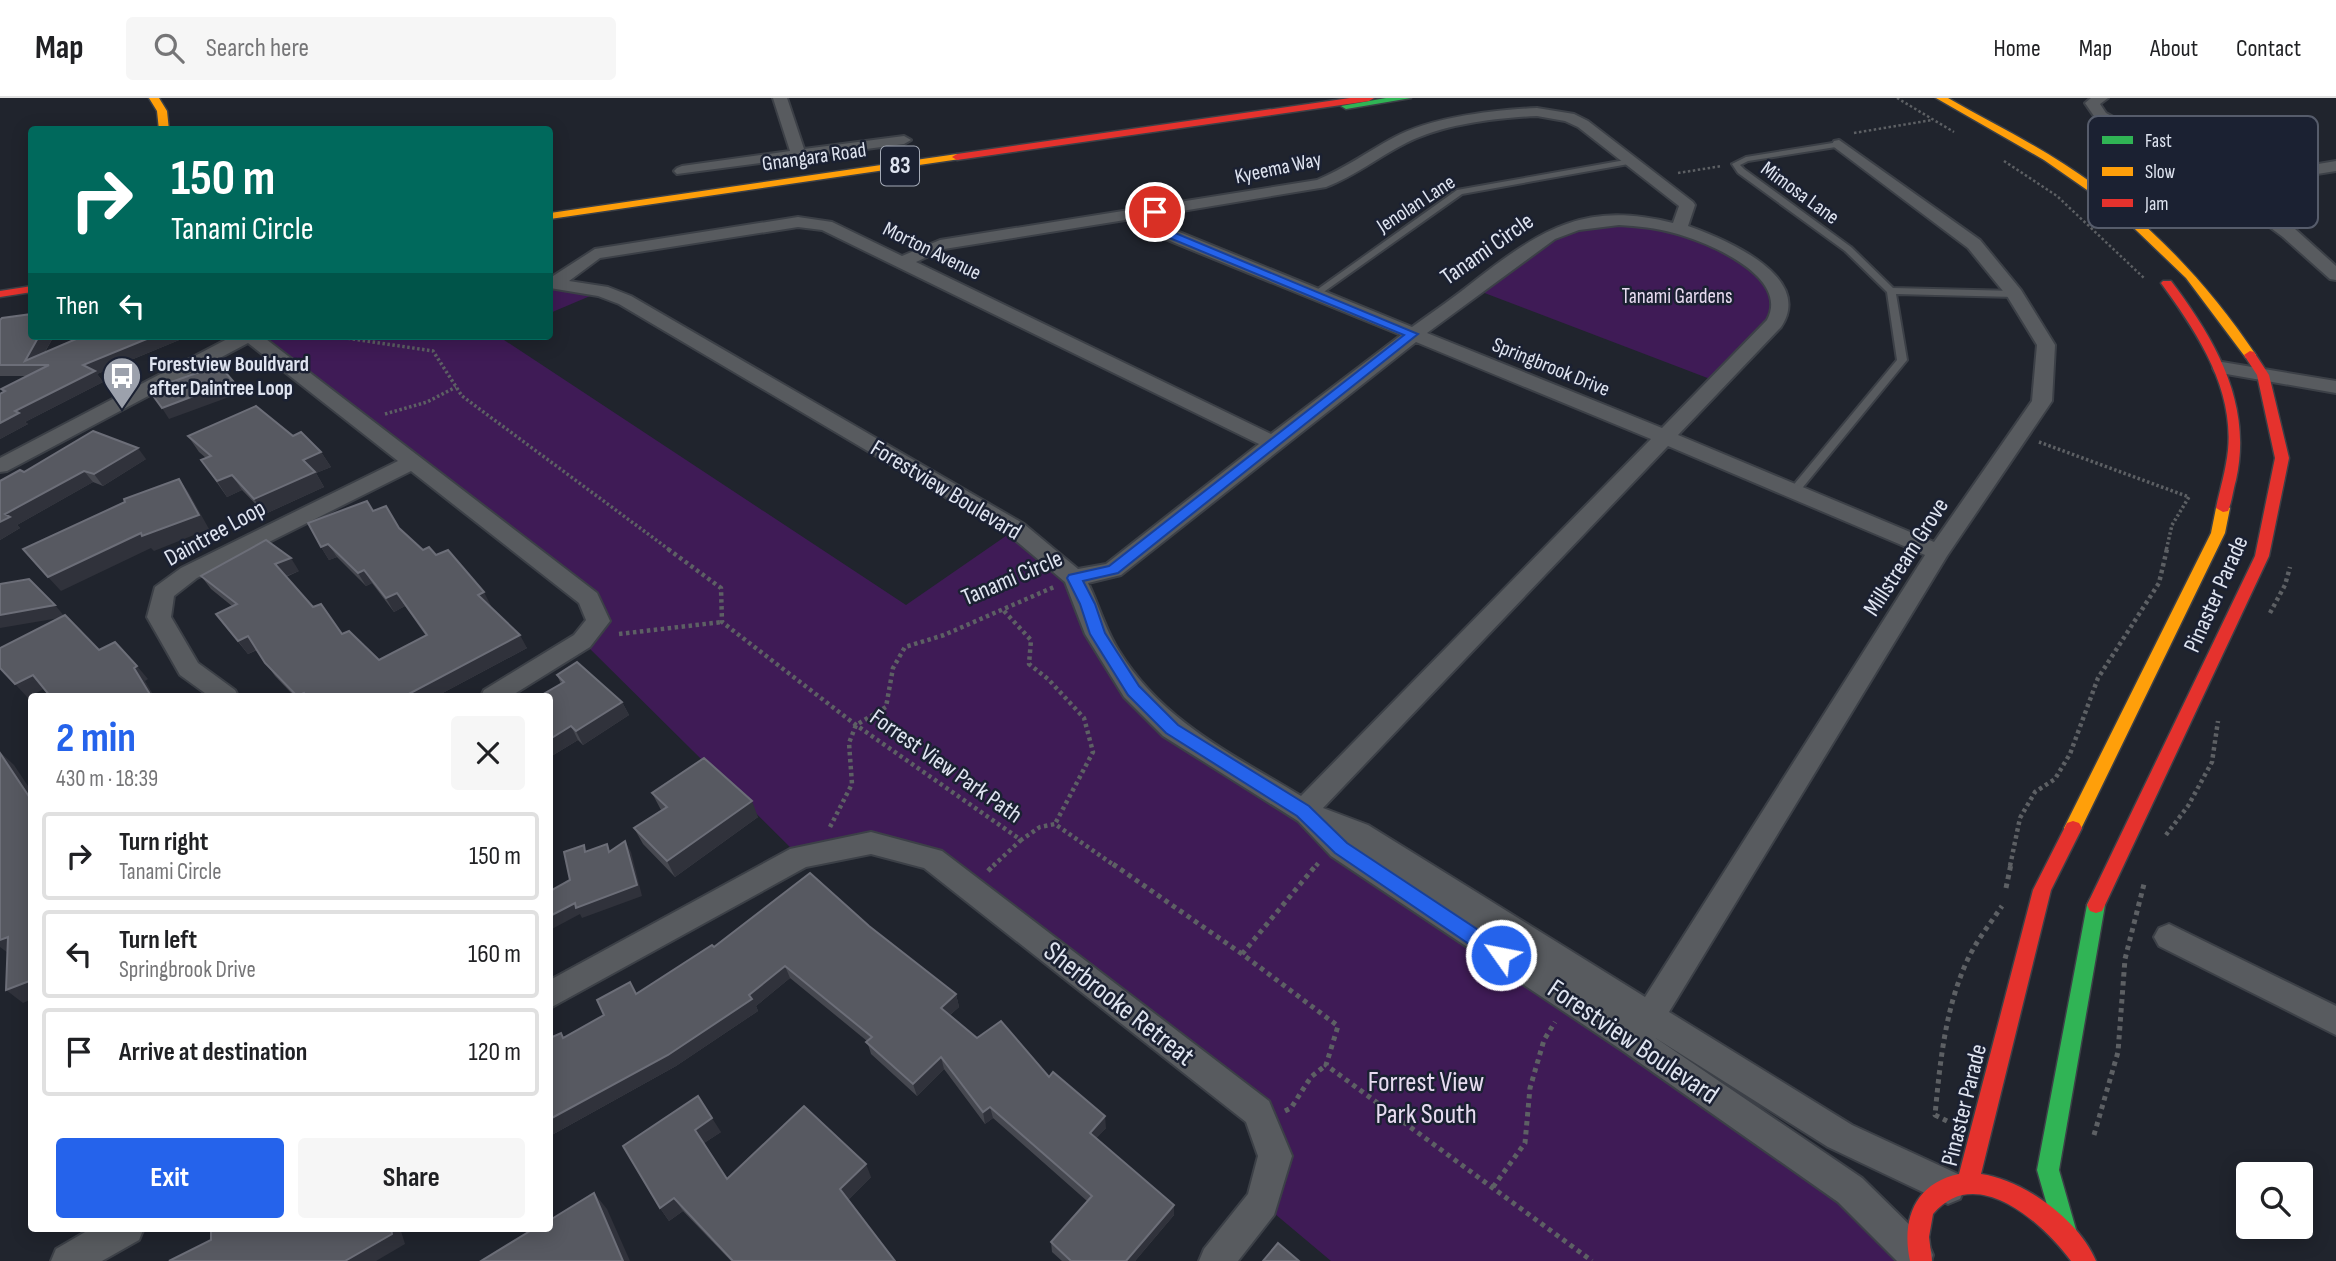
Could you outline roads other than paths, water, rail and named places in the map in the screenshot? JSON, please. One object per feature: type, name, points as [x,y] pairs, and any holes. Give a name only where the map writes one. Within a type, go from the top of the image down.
[{"type":"main road","points":[[154,98],[162,111],[163,126]]},
{"type":"main road","name":"Gnangara Road","points":[[553,216],[1369,98]]},
{"type":"main road","name":"Gnangara Road","points":[[1250,116],[1406,98]]},
{"type":"main road","name":"Pinaster Parade","points":[[1934,100],[1950,117],[2051,179]]},
{"type":"main road","name":"Pinaster Parade","points":[[1934,100],[2063,167],[2088,186]]},
{"type":"main road","name":"Pinaster Parade","points":[[2066,1233],[2048,1170],[2094,910],[2262,556],[2282,458],[2263,375],[2230,323],[2181,264],[2141,228]]},
{"type":"main road","name":"Pinaster Parade","points":[[1958,1185],[2042,890],[2218,533],[2235,441],[2222,368],[2196,320],[2150,273]]},
{"type":"main road","points":[[0,294],[28,290]]},
{"type":"main road","points":[[1921,1260],[1916,1234],[1920,1214],[1931,1197],[1958,1185],[1993,1186],[2019,1196],[2044,1212],[2066,1233],[2085,1261]]},
{"type":"street","points":[[780,98],[798,155]]},
{"type":"street","points":[[2101,98],[2092,103],[2101,116]]},
{"type":"street","name":"Kyeema Way","points":[[902,262],[940,246],[1320,184],[1345,174],[1400,140],[1430,128],[1515,113],[1536,112],[1569,117],[1583,124],[1687,205],[1679,227]]},
{"type":"street","points":[[682,171],[904,140]]},
{"type":"street","name":"Millstream Grove","points":[[1634,1041],[1938,552],[2042,401],[2046,345],[2015,294],[1974,244],[1839,144]]},
{"type":"street","points":[[2318,169],[2336,166]]},
{"type":"street","name":"Springbrook Drive","points":[[1155,212],[1171,235],[1795,490],[1938,552]]},
{"type":"street","name":"Morton Avenue","points":[[553,282],[595,254],[798,222],[826,225],[1273,443]]},
{"type":"street","name":"Tanami Circle","points":[[1074,578],[1113,570],[1412,334],[1549,235],[1576,225],[1606,222],[1679,227],[1709,237],[1744,257],[1764,275],[1778,295],[1781,308],[1775,323],[1303,811]]},
{"type":"street","points":[[2282,228],[2336,275]]},
{"type":"street","name":"Forestview Boulevard","points":[[553,283],[602,291],[625,300],[1016,529],[1074,578],[1087,604],[1097,634],[1133,691],[1172,729],[1303,811],[1358,833],[1840,1136],[1958,1185]]},
{"type":"street","points":[[0,466],[241,340]]},
{"type":"street","points":[[254,340],[589,599],[598,621],[582,641],[498,693]]},
{"type":"street","points":[[2222,368],[2336,387]]},
{"type":"street","name":"Daintree Loop","points":[[222,693],[189,669],[159,617],[163,593],[189,573],[411,463]]},
{"type":"street","name":"Forestview Boulevard","points":[[1303,811],[1338,844],[1431,909],[1634,1041],[1850,1190],[1921,1260]]},
{"type":"street","name":"Sherbrooke Retreat","points":[[553,993],[800,857],[871,843],[932,859],[1258,1112],[1275,1157],[1262,1203],[1216,1261]]},
{"type":"street","points":[[2169,937],[2336,1021]]},
{"type":"street","points":[[68,1261],[120,1232]]},
{"type":"lane","name":"Mimosa Lane","points":[[1839,144],[1746,159],[1736,164],[1741,171],[1848,249],[1891,291]]},
{"type":"lane","name":"Jenolan Lane","points":[[1315,294],[1460,192],[1631,161]]},
{"type":"lane","points":[[1795,490],[1902,360],[1891,291],[2015,294]]},
{"type":"place","name":"Forestview Bouldvard after Daintree Loop","points":[[122,410]]},
{"type":"park label","name":"Tanami Gardens","points":[[1677,296]]},
{"type":"park label","name":"Forrest View Park South","points":[[1426,1098]]}]
